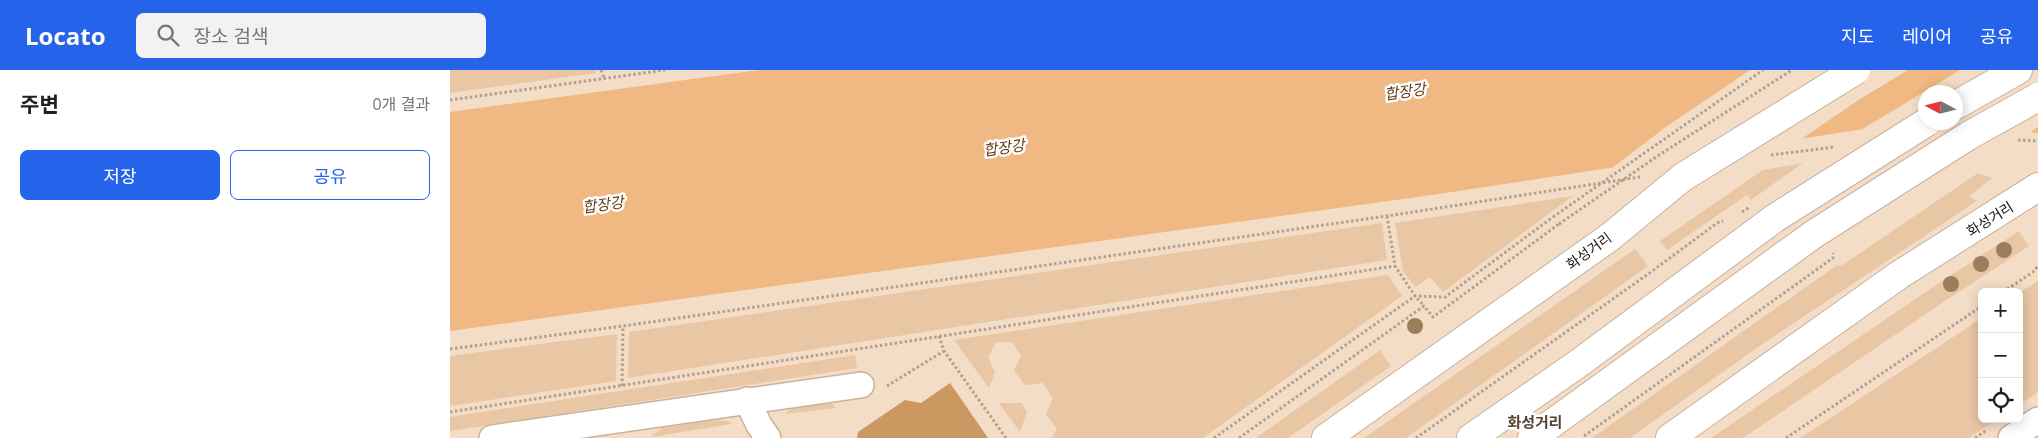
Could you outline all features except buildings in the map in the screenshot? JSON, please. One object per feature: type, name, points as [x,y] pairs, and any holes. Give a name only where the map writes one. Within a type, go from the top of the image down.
[{"type":"main road","name":"화성거리","points":[[1326,438],[1610,237],[1683,177],[1856,70]]},
{"type":"main road","points":[[1963,102],[2018,70]]},
{"type":"main road","points":[[1532,438],[1823,242],[1968,136],[2038,97]]},
{"type":"main road","points":[[1471,438],[1579,363],[1775,218],[1918,127]]},
{"type":"main road","name":"화성거리","points":[[1670,438],[1899,276],[2038,187]]},
{"type":"street","points":[[492,438],[622,428],[747,400],[861,385]]},
{"type":"street","points":[[747,400],[759,425],[768,438]]},
{"type":"street","points":[[2011,438],[2038,420]]},
{"type":"path","points":[[601,70],[604,78]]},
{"type":"path","points":[[450,100],[666,70]]},
{"type":"path","points":[[1214,438],[1414,296],[1445,297],[1553,217],[1763,70]]},
{"type":"path","points":[[1387,216],[1396,266],[1414,296],[1433,317],[1559,224],[1659,155],[1792,70]]},
{"type":"path","points":[[2011,141],[2038,141]]},
{"type":"path","points":[[1766,156],[1843,147]]},
{"type":"path","points":[[450,349],[623,326],[1387,216],[1642,177]]},
{"type":"path","points":[[1735,217],[1742,212]]},
{"type":"path","points":[[1416,438],[1717,223],[1726,220]]},
{"type":"path","points":[[1582,438],[1833,258],[1823,242]]},
{"type":"path","points":[[450,412],[1396,266]]},
{"type":"path","points":[[2009,288],[2033,272],[2038,266]]},
{"type":"path","points":[[1239,438],[1424,306]]},
{"type":"path","points":[[1786,438],[1978,309]]},
{"type":"path","points":[[622,386],[623,326]]},
{"type":"path","points":[[939,336],[944,351],[1006,438]]},
{"type":"shaded area","points":[[450,70],[595,70],[596,73],[450,93]]},
{"type":"shaded area","points":[[1803,163],[1751,200],[1747,195],[1667,250],[1660,241],[1763,170]]},
{"type":"shaded area","points":[[1978,173],[1992,178],[1969,196],[1977,201],[1761,345],[1630,438],[1592,438],[1837,265],[1841,266]]},
{"type":"shaded area","points":[[1573,196],[1443,292],[1430,277],[1415,287],[1403,271],[1395,223]]},
{"type":"shaded area","points":[[1382,223],[1387,260],[628,378],[629,332]]},
{"type":"shaded area","points":[[2019,231],[2029,246],[1743,438],[1711,438],[1933,287]]},
{"type":"shaded area","points":[[1635,249],[1648,266],[1406,438],[1364,438]]},
{"type":"shaded area","points":[[1388,275],[1402,296],[1203,438],[1052,438],[1057,429],[1046,414],[1053,398],[1043,383],[1025,385],[1014,371],[1021,356],[1012,342],[996,342],[988,357],[995,372],[989,388],[954,340]]},
{"type":"shaded area","points":[[2038,281],[2038,392],[2023,402],[2023,333],[2023,290]]},
{"type":"shaded area","points":[[1978,321],[1978,423],[1992,423],[1969,438],[1800,438]]},
{"type":"shaded area","points":[[617,334],[616,381],[450,406],[450,356]]},
{"type":"shaded area","points":[[1380,350],[1391,366],[1288,438],[1256,438]]},
{"type":"shaded area","points":[[855,355],[857,368],[450,431],[450,417]]},
{"type":"shaded area","points":[[822,402],[833,404],[836,408],[786,414],[797,406]]},
{"type":"shaded area","points":[[999,403],[1021,403],[1027,412],[1020,432]]},
{"type":"shaded area","points":[[711,420],[727,421],[732,424],[651,437],[662,428]]},
{"type":"water","name":"합장강","points":[[759,70],[2038,70],[2038,133],[1963,127],[1963,85],[1918,85],[1918,125],[1897,124],[1439,194],[450,331],[450,112]]},
{"type":"pier","points":[[1750,70],[1908,70],[1860,99],[1797,142],[1608,171],[1666,127]]},
{"type":"pier","points":[[1960,70],[2038,70],[2038,127],[2026,135],[1963,129],[1963,85],[1935,85]]},
{"type":"pier","points":[[1918,95],[1918,128],[1898,127],[1856,133]]},
{"type":"district","name":"화성거리","points":[[1535,423]]}]
